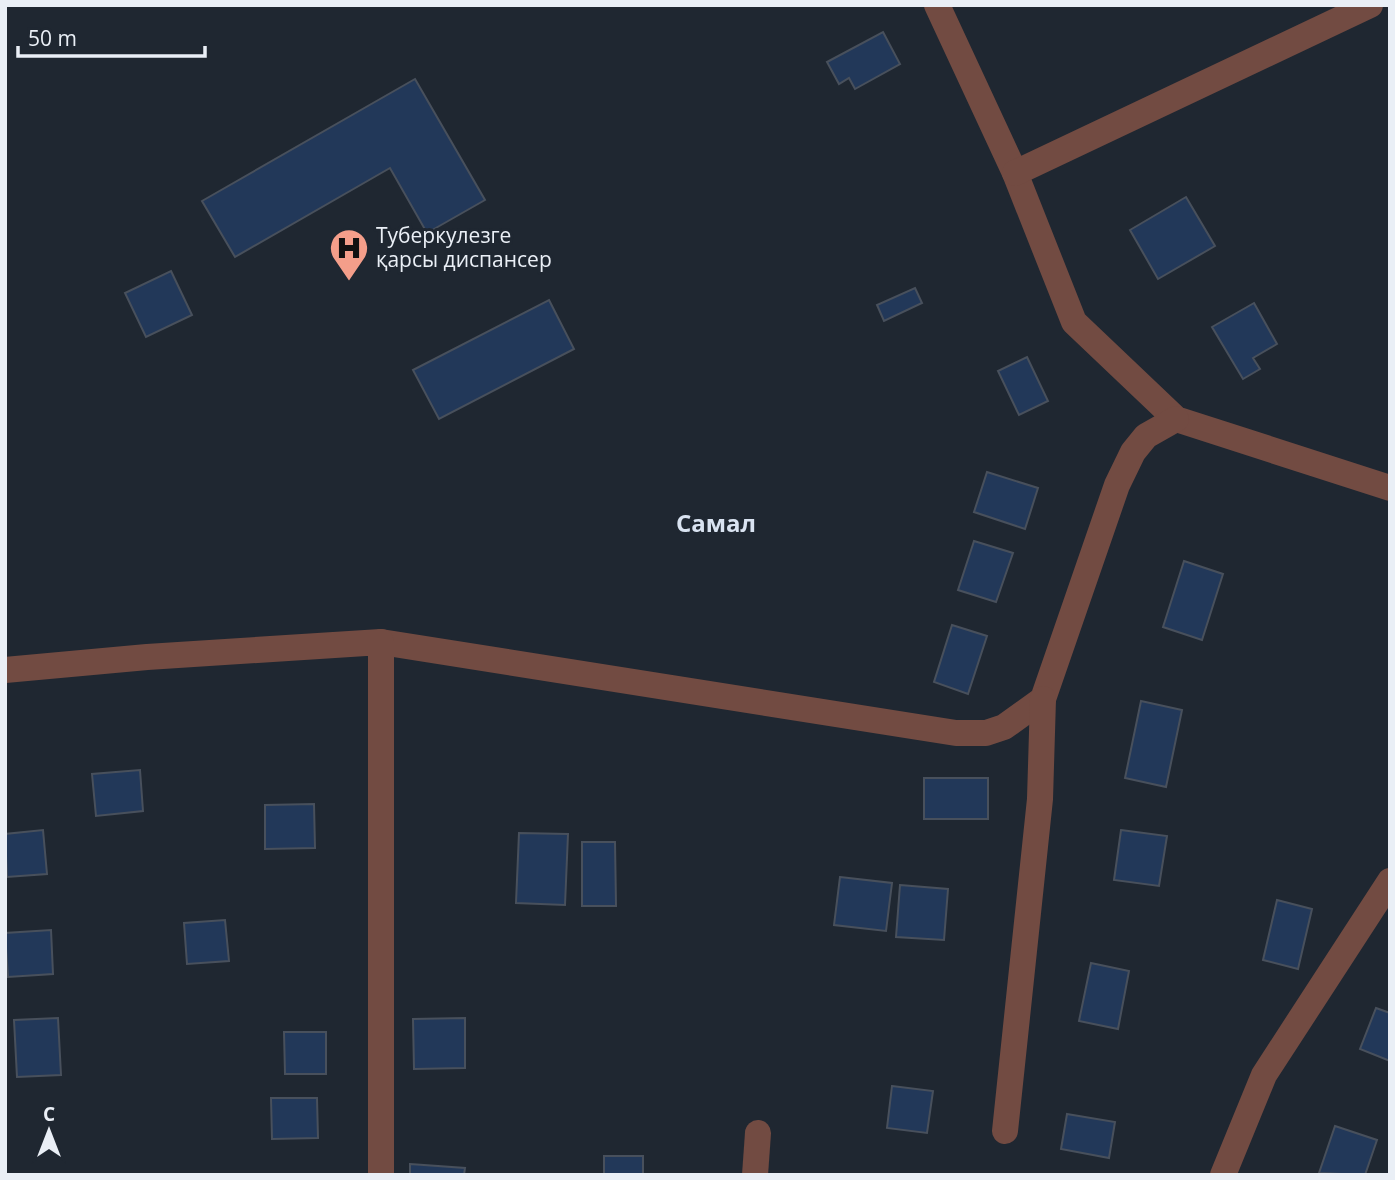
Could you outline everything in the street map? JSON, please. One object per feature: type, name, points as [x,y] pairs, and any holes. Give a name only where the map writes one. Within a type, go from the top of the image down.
[{"type":"street","points":[[937,5],[1015,173],[1073,322],[1176,419],[1390,488]]},
{"type":"street","points":[[1015,173],[1370,5]]},
{"type":"street","points":[[1004,1131],[1040,799],[1043,699],[1116,485],[1133,452],[1146,436],[1176,419]]},
{"type":"street","points":[[5,670],[147,657],[381,642],[956,733],[986,733],[1004,727],[1043,699]]},
{"type":"street","points":[[381,642],[381,1175]]},
{"type":"street","points":[[1223,1175],[1264,1075],[1390,881]]},
{"type":"street","points":[[755,1175],[758,1133]]},
{"type":"building","points":[[883,32],[900,64],[855,89],[849,78],[839,84],[827,62]]},
{"type":"building","points":[[415,79],[485,200],[427,233],[390,168],[235,257],[202,201]]},
{"type":"building","points":[[1186,197],[1215,246],[1158,279],[1130,230]]},
{"type":"building","points":[[171,271],[192,315],[146,337],[125,293]]},
{"type":"building","points":[[915,288],[922,303],[884,321],[877,305]]},
{"type":"building","points":[[549,300],[574,349],[439,419],[413,370]]},
{"type":"building","points":[[1254,303],[1277,344],[1253,358],[1260,369],[1243,379],[1212,327]]},
{"type":"building","points":[[1027,357],[1048,401],[1019,415],[998,371]]},
{"type":"building","points":[[987,472],[1038,488],[1025,529],[974,512]]},
{"type":"building","points":[[974,541],[1013,553],[996,602],[958,590]]},
{"type":"building","points":[[1184,561],[1223,574],[1202,640],[1163,627]]},
{"type":"building","points":[[952,625],[987,636],[968,694],[934,682]]},
{"type":"building","points":[[1141,701],[1182,710],[1166,787],[1125,778]]},
{"type":"building","points":[[140,770],[143,811],[96,816],[92,774]]},
{"type":"building","points":[[924,778],[988,778],[988,819],[924,819]]},
{"type":"building","points":[[314,804],[315,848],[265,849],[265,805]]},
{"type":"building","points":[[43,830],[47,874],[7,877],[5,834]]},
{"type":"building","points":[[1121,830],[1167,836],[1159,886],[1114,880]]},
{"type":"building","points":[[519,833],[568,834],[565,905],[516,903]]},
{"type":"building","points":[[582,842],[615,842],[616,906],[582,906]]},
{"type":"building","points":[[840,877],[892,883],[886,931],[834,925]]},
{"type":"building","points":[[900,885],[948,889],[944,940],[896,937]]},
{"type":"building","points":[[1277,900],[1312,909],[1298,969],[1263,960]]},
{"type":"building","points":[[225,920],[229,961],[187,964],[184,923]]},
{"type":"building","points":[[51,930],[53,974],[8,977],[5,933]]},
{"type":"building","points":[[1091,963],[1129,971],[1118,1029],[1079,1021]]},
{"type":"building","points":[[1376,1008],[1390,1013],[1390,1061],[1360,1049]]},
{"type":"building","points":[[58,1018],[61,1075],[17,1077],[14,1020]]},
{"type":"building","points":[[465,1018],[465,1068],[414,1069],[413,1019]]},
{"type":"building","points":[[284,1032],[326,1032],[326,1074],[285,1074]]},
{"type":"building","points":[[892,1086],[933,1091],[927,1133],[887,1128]]},
{"type":"building","points":[[271,1098],[317,1098],[318,1138],[272,1139]]},
{"type":"building","points":[[1067,1114],[1115,1122],[1109,1158],[1061,1149]]},
{"type":"building","points":[[1335,1126],[1377,1140],[1365,1175],[1319,1173]]},
{"type":"building","points":[[604,1156],[643,1156],[643,1175],[604,1175]]},
{"type":"building","points":[[410,1164],[465,1168],[464,1175],[410,1175]]},
{"type":"place","name":"Туберкулезге қарсы диспансер","points":[[349,282]]},
{"type":"district","name":"Самал","points":[[716,524]]}]
